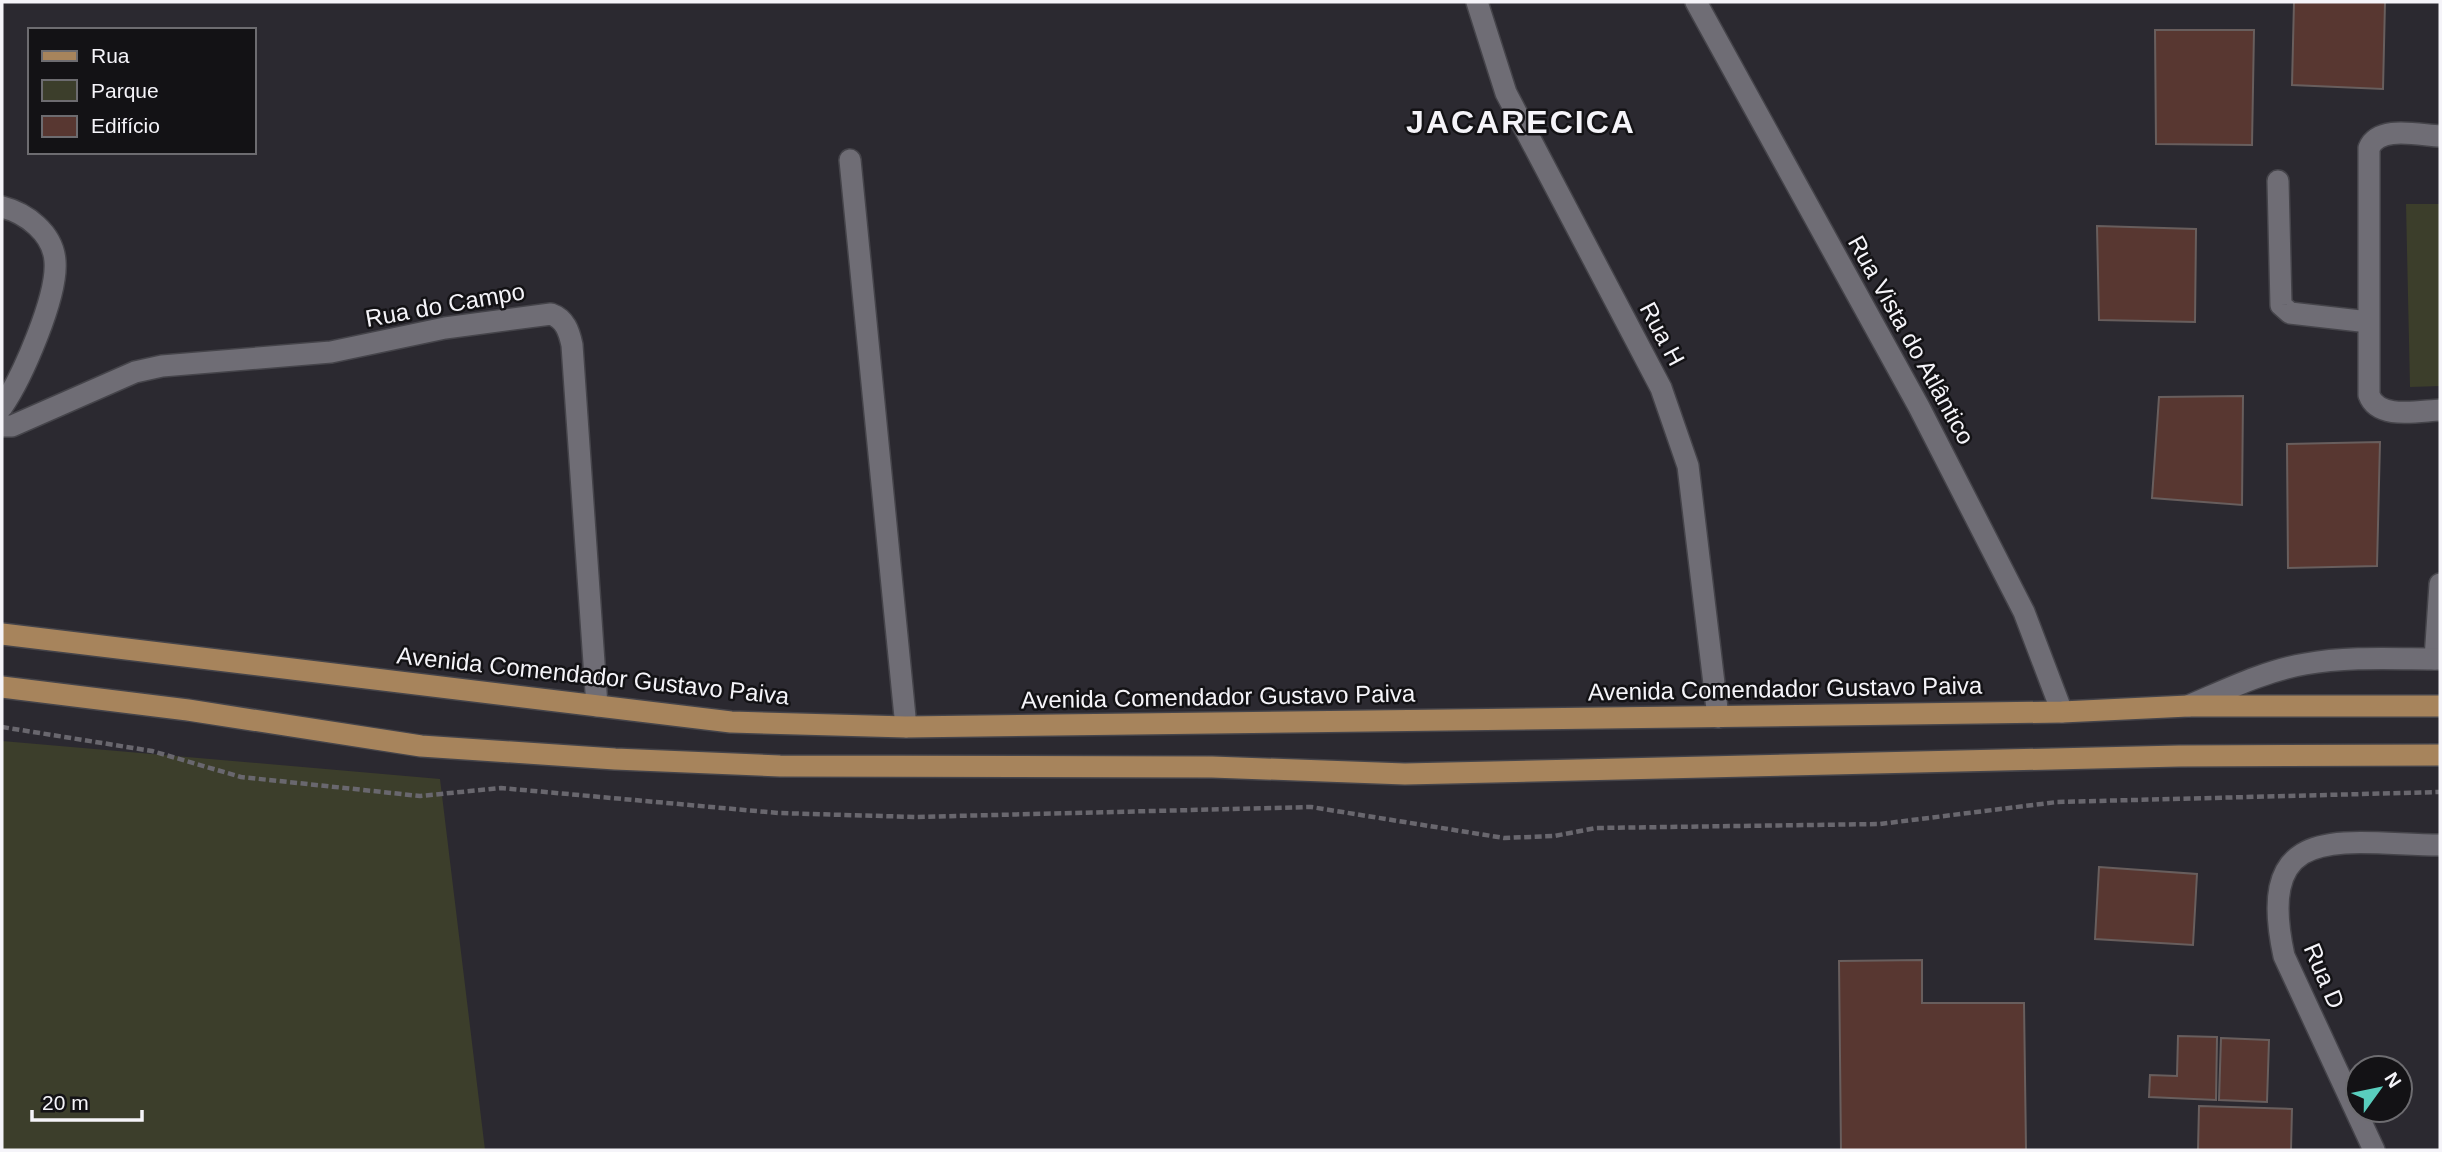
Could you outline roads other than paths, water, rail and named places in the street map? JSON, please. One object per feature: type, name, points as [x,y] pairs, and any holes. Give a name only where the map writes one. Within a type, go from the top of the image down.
[{"type":"main road","name":"Avenida Comendador Gustavo Paiva","points":[[2,635],[731,722],[906,727],[2062,712],[2188,706],[2440,706]]},
{"type":"main road","points":[[2,687],[188,710],[421,746],[615,759],[780,766],[1212,767],[1405,774],[2165,756],[2440,755]]},
{"type":"street","name":"Rua H","points":[[1477,2],[1506,93],[1661,388],[1676,426],[1688,466],[1718,716]]},
{"type":"street","name":"Rua Vista do Atlântico","points":[[1696,2],[1931,431],[2024,612],[2062,712]]},
{"type":"street","points":[[2440,136],[2384,134],[2374,139],[2369,148],[2369,395],[2372,405],[2382,411],[2440,410]]},
{"type":"street","points":[[850,160],[906,727]]},
{"type":"street","points":[[2278,181],[2281,306],[2290,313],[2369,322]]},
{"type":"street","points":[[2,207],[17,211],[33,222],[48,240],[55,261],[51,287],[29,360],[2,407]]},
{"type":"street","name":"Rua do Campo","points":[[2,426],[12,426],[135,372],[162,366],[331,352],[445,328],[551,314],[558,317],[565,323],[572,345],[597,706]]},
{"type":"street","points":[[2188,706],[2262,675],[2304,664],[2343,659],[2438,659],[2440,584]]},
{"type":"street","name":"Rua D","points":[[2374,1150],[2284,956],[2277,923],[2279,879],[2295,856],[2332,844],[2440,845]]},
{"type":"district","name":"JACARECICA","points":[[1521,122]]}]
